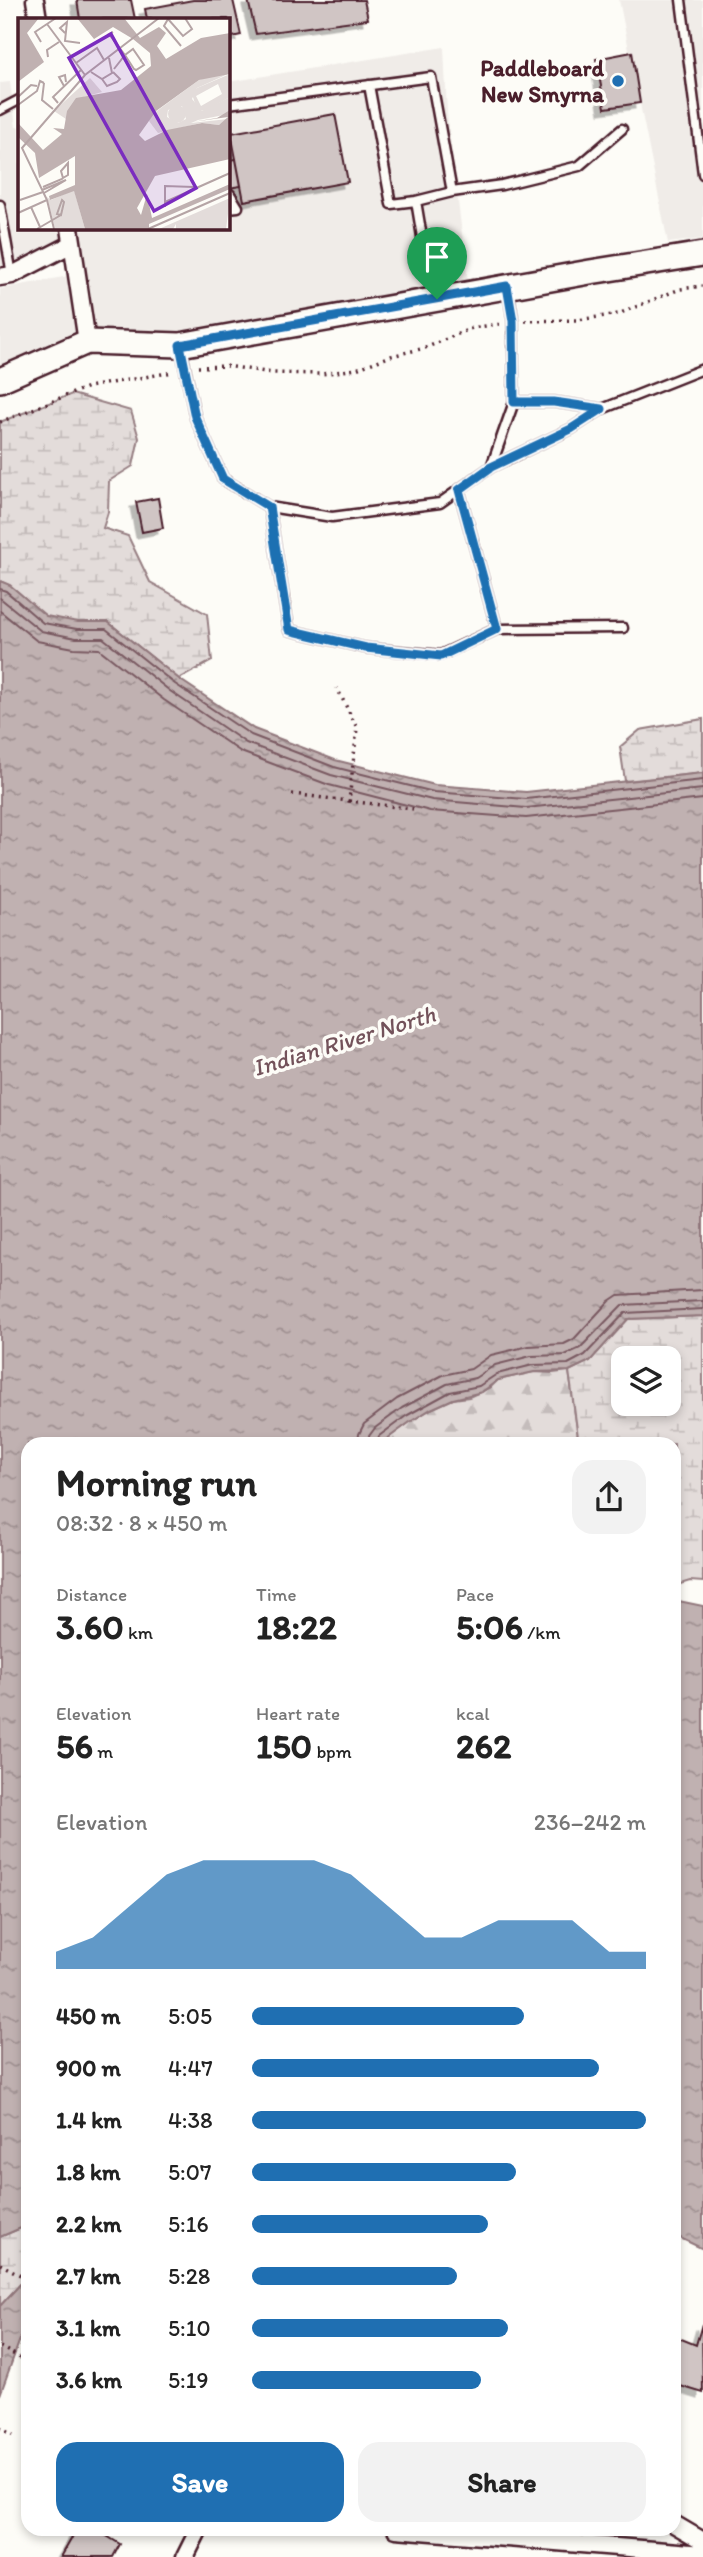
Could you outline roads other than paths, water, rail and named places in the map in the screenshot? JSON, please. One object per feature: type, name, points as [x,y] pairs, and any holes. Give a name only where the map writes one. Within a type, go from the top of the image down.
[{"type":"main road","points":[[0,380],[8,379],[87,342],[180,345],[703,254]]},
{"type":"street","points":[[35,0],[38,18]]},
{"type":"street","points":[[6,276],[71,236],[87,342]]},
{"type":"street","points":[[681,2528],[703,2541]]},
{"type":"street","points":[[185,2557],[196,2536]]},
{"type":"street","points":[[482,2536],[703,2554]]},
{"type":"lane","points":[[681,0],[703,174]]},
{"type":"lane","points":[[229,104],[431,77],[452,192]]},
{"type":"lane","points":[[369,85],[391,204],[502,185],[579,166],[622,130]]},
{"type":"lane","points":[[0,110],[18,101]]},
{"type":"lane","points":[[229,208],[238,207],[230,194]]},
{"type":"lane","points":[[416,201],[427,267],[437,299]]},
{"type":"lane","points":[[0,205],[6,276]]},
{"type":"lane","points":[[491,467],[514,402],[513,321],[507,286]]},
{"type":"lane","points":[[180,345],[195,417],[223,479],[269,507],[332,517],[440,503],[491,467],[571,429],[602,409],[703,369]]},
{"type":"lane","points":[[514,402],[554,402],[602,409]]},
{"type":"lane","points":[[459,490],[497,629]]},
{"type":"lane","points":[[269,507],[289,630],[366,648],[441,656],[497,629],[623,628]]},
{"type":"water","name":"Indian River North","points":[[0,581],[10,585],[46,616],[78,622],[108,622],[179,679],[254,729],[335,760],[435,785],[526,792],[703,773],[703,1316],[628,1319],[590,1361],[569,1371],[534,1372],[498,1380],[482,1392],[453,1399],[431,1409],[390,1437],[21,1437],[21,2228],[0,2237]]},
{"type":"water","points":[[681,1601],[703,1606],[703,2249],[681,2238]]},
{"type":"water","points":[[21,2283],[21,2336],[0,2395],[0,2306]]},
{"type":"place","name":"Paddleboard New Smyrna","points":[[618,81]]}]
